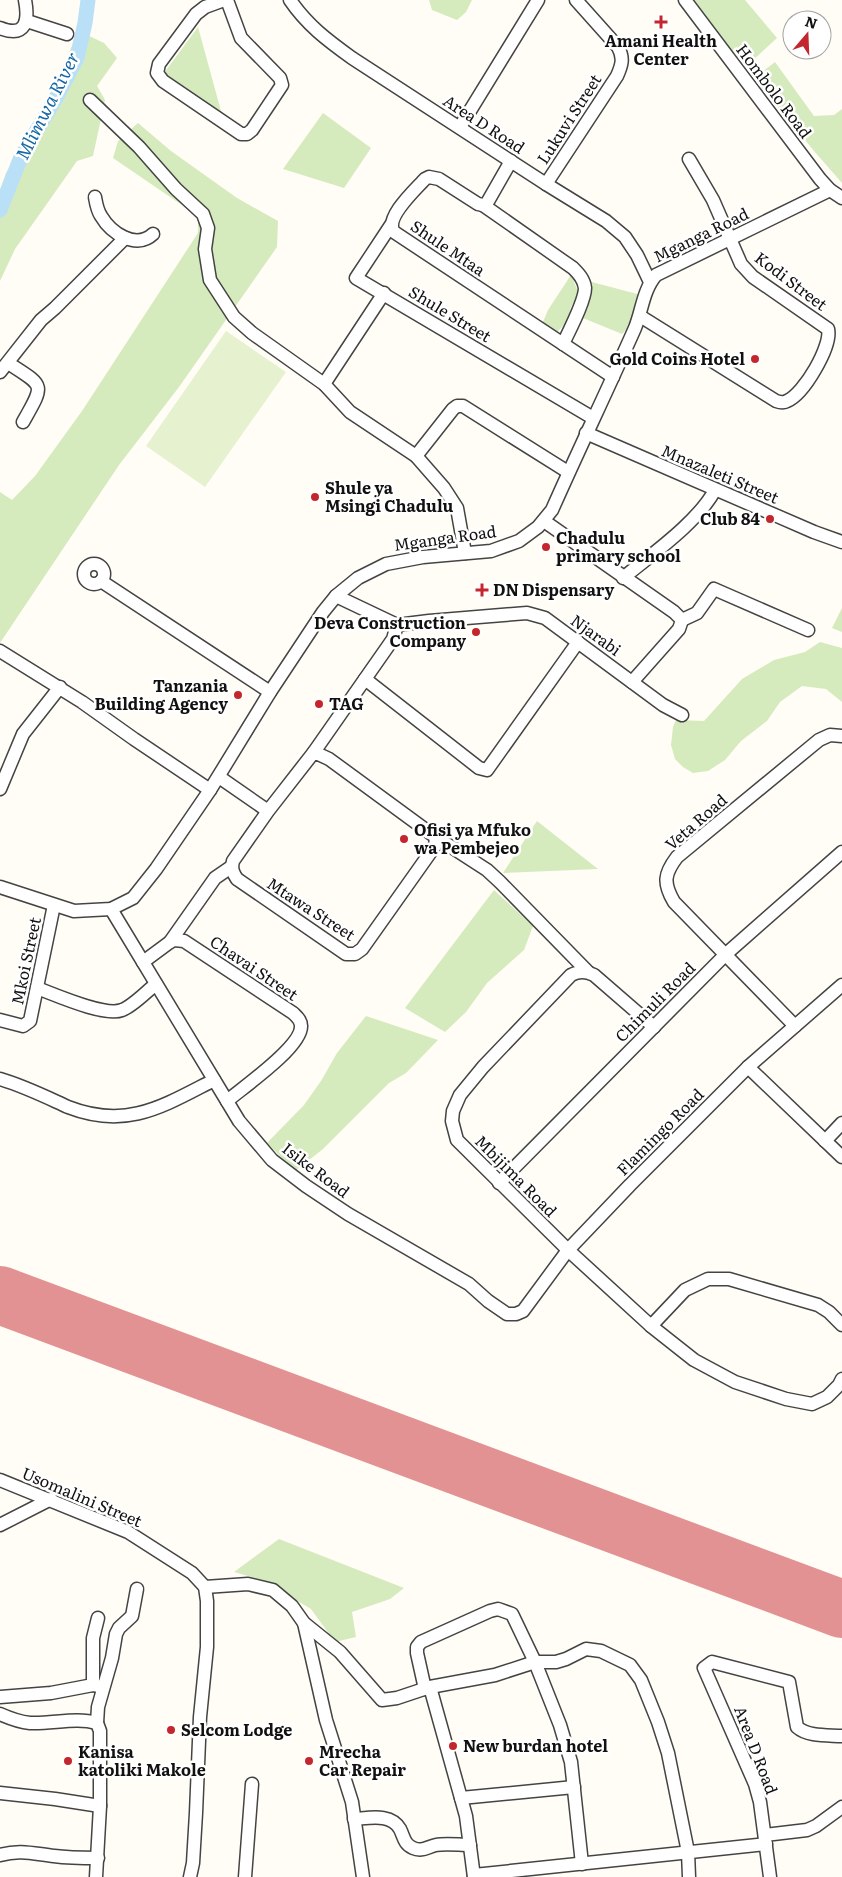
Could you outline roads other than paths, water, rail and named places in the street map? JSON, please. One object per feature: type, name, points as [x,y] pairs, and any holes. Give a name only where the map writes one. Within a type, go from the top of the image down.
[{"type":"street","points":[[0,28],[6,31],[20,29],[27,21],[25,0]]},
{"type":"street","points":[[226,0],[241,38],[280,78],[282,85],[252,130],[247,134],[241,134],[163,81],[157,74],[159,64],[196,14],[205,8],[226,0]]},
{"type":"street","name":"Area D Road","points":[[290,0],[301,17],[329,42],[606,221],[625,237],[637,255],[650,282]]},
{"type":"street","points":[[460,127],[538,0]]},
{"type":"street","name":"Lukuvi Street","points":[[546,184],[617,76],[622,61],[618,48],[576,0]]},
{"type":"street","name":"Hombolo Road","points":[[685,0],[820,179],[830,190],[842,198]]},
{"type":"street","points":[[27,21],[66,34]]},
{"type":"street","points":[[90,100],[140,147],[176,189],[203,214],[208,228],[205,249],[210,280],[234,317],[252,333],[324,384],[350,412],[416,456],[444,488],[457,508],[465,553]]},
{"type":"street","points":[[690,159],[713,200],[729,240]]},
{"type":"street","points":[[511,161],[487,203],[483,205],[573,268],[582,279],[585,287],[583,297],[563,344]]},
{"type":"street","name":"Shule Mtaa","points":[[483,205],[478,204],[439,179],[429,177],[425,179],[396,214],[391,226],[394,232],[613,377]]},
{"type":"street","name":"Mganga Road","points":[[112,909],[133,898],[156,870],[219,777],[270,692],[323,612],[336,596],[358,578],[386,564],[423,557],[491,551],[519,541],[538,527],[552,510],[640,316],[650,282],[656,275],[830,190]]},
{"type":"street","points":[[95,196],[97,208],[101,216],[110,228],[125,238],[140,241],[148,239],[153,234]]},
{"type":"street","points":[[384,293],[356,278],[391,226]]},
{"type":"street","points":[[23,422],[37,397],[39,389],[36,381],[4,368],[41,320],[125,238]]},
{"type":"street","name":"Kodi Street","points":[[640,316],[776,401],[786,402],[795,396],[813,373],[828,343],[828,329],[753,277],[740,264],[729,240]]},
{"type":"street","name":"Shule Street","points":[[324,384],[384,293],[593,418]]},
{"type":"street","points":[[416,456],[453,409],[463,406],[568,472]]},
{"type":"street","name":"Mnazaleti Street","points":[[586,433],[715,490],[842,542]]},
{"type":"street","points":[[623,578],[693,518],[706,505],[715,490]]},
{"type":"street","points":[[544,520],[623,578],[674,612],[682,620]]},
{"type":"street","points":[[101,581],[270,692]]},
{"type":"street","points":[[632,682],[679,629],[682,620],[697,613],[714,589],[808,630]]},
{"type":"street","points":[[144,962],[170,942],[215,878],[231,867],[236,855],[314,752],[393,639],[397,625],[336,596]]},
{"type":"street","name":"Njarabi","points":[[397,625],[527,613],[545,618],[663,705],[682,715]]},
{"type":"street","points":[[365,679],[479,768],[487,770],[578,642]]},
{"type":"street","points":[[0,651],[60,687],[134,740],[210,790]]},
{"type":"street","points":[[0,789],[23,734],[60,687]]},
{"type":"street","name":"Veta Road","points":[[795,1026],[674,902],[667,890],[666,881],[671,866],[678,857],[819,740],[830,735],[842,736]]},
{"type":"street","points":[[314,752],[329,759],[436,837],[487,870],[588,972],[654,1027]]},
{"type":"street","points":[[219,777],[268,811]]},
{"type":"street","name":"Mtawa Street","points":[[231,867],[237,879],[346,954],[355,954],[362,948],[435,846],[436,837]]},
{"type":"street","name":"Chimuli Road","points":[[499,1183],[726,954],[842,852]]},
{"type":"street","points":[[0,887],[74,911],[112,909]]},
{"type":"street","name":"Mkoi Street","points":[[0,1020],[17,1025],[27,1024],[32,1015],[54,906]]},
{"type":"street","name":"Isike Road","points":[[112,909],[226,1101],[239,1121],[272,1160],[306,1186],[348,1214],[469,1284],[488,1301],[507,1314],[516,1314]]},
{"type":"street","name":"Chavai Street","points":[[170,942],[184,941],[293,1013],[300,1021],[299,1034],[282,1056],[226,1101]]},
{"type":"street","name":"Mbijima Road","points":[[588,972],[581,971],[571,975],[483,1067],[460,1095],[453,1111],[452,1121],[458,1140],[568,1250],[651,1326],[694,1360],[735,1382],[786,1399],[812,1404],[827,1397],[839,1385],[842,1379]]},
{"type":"street","points":[[37,988],[102,1011],[114,1012],[124,1010],[156,984]]},
{"type":"street","name":"Flamingo Road","points":[[516,1314],[523,1311],[568,1250],[624,1191],[748,1067],[842,985]]},
{"type":"street","points":[[748,1067],[842,1157]]},
{"type":"street","points":[[0,1079],[84,1111],[124,1116],[151,1111],[214,1080]]},
{"type":"street","points":[[824,1141],[842,1123]]},
{"type":"street","points":[[651,1326],[685,1290],[708,1279],[729,1279],[818,1305],[841,1323]]},
{"type":"street","name":"Usomalini Street","points":[[0,1480],[51,1499],[128,1532],[192,1573],[205,1587]]},
{"type":"street","points":[[0,1525],[51,1499]]},
{"type":"street","points":[[190,1877],[196,1822],[200,1717],[207,1647],[207,1601],[205,1587],[248,1584],[273,1590],[292,1606],[304,1624],[340,1652],[382,1700],[397,1698],[428,1688],[495,1675],[536,1662],[556,1662],[586,1649],[601,1651],[630,1665],[641,1680],[665,1745],[688,1852],[689,1877]]},
{"type":"street","points":[[98,1686],[112,1658],[116,1634],[119,1628],[132,1616],[137,1589]]},
{"type":"street","points":[[582,1864],[571,1762],[560,1725],[536,1662],[512,1614],[498,1609],[490,1610],[427,1639],[417,1647],[417,1653],[461,1798],[474,1876],[582,1864],[688,1852],[766,1840],[807,1830],[842,1808]]},
{"type":"street","points":[[96,1877],[100,1806],[100,1731],[93,1638],[98,1618]]},
{"type":"street","points":[[304,1624],[326,1720],[352,1802],[363,1877]]},
{"type":"street","name":"Area D Road","points":[[770,1877],[760,1802],[755,1784],[704,1668],[712,1662],[790,1682],[797,1727],[803,1732],[842,1736]]},
{"type":"street","points":[[0,1697],[51,1693],[98,1686]]},
{"type":"street","points":[[0,1714],[11,1719],[29,1723],[87,1720],[98,1723]]},
{"type":"street","points":[[245,1877],[252,1784]]},
{"type":"street","points":[[461,1798],[574,1786]]},
{"type":"street","points":[[0,1793],[100,1806]]},
{"type":"street","points":[[354,1819],[380,1817],[389,1819],[400,1828],[405,1842],[413,1848],[422,1850],[436,1845],[470,1845]]},
{"type":"street","points":[[0,1855],[10,1852],[27,1851],[68,1858],[98,1858]]},
{"type":"waterway","name":"Mlimwa River","points":[[0,210],[21,157],[77,58],[88,0]]},
{"type":"place","name":"Amani Health Center","points":[[661,22]]},
{"type":"place","name":"Gold Coins Hotel","points":[[755,359]]},
{"type":"place","name":"Shule ya Msingi Chadulu","points":[[315,497]]},
{"type":"place","name":"Club 84","points":[[770,519]]},
{"type":"place","name":"Chadulu primary school","points":[[546,547]]},
{"type":"place","name":"DN Dispensary","points":[[482,590]]},
{"type":"place","name":"Deva Construction Company","points":[[476,632]]},
{"type":"place","name":"Tanzania Building Agency","points":[[238,695]]},
{"type":"place","name":"TAG","points":[[319,704]]},
{"type":"place","name":"Ofisi ya Mfuko wa Pembejeo","points":[[404,839]]},
{"type":"place","name":"Selcom Lodge","points":[[171,1730]]},
{"type":"place","name":"New burdan hotel","points":[[453,1746]]},
{"type":"place","name":"Kanisa katoliki Makole","points":[[68,1761]]},
{"type":"place","name":"Mrecha Car Repair","points":[[309,1761]]}]
